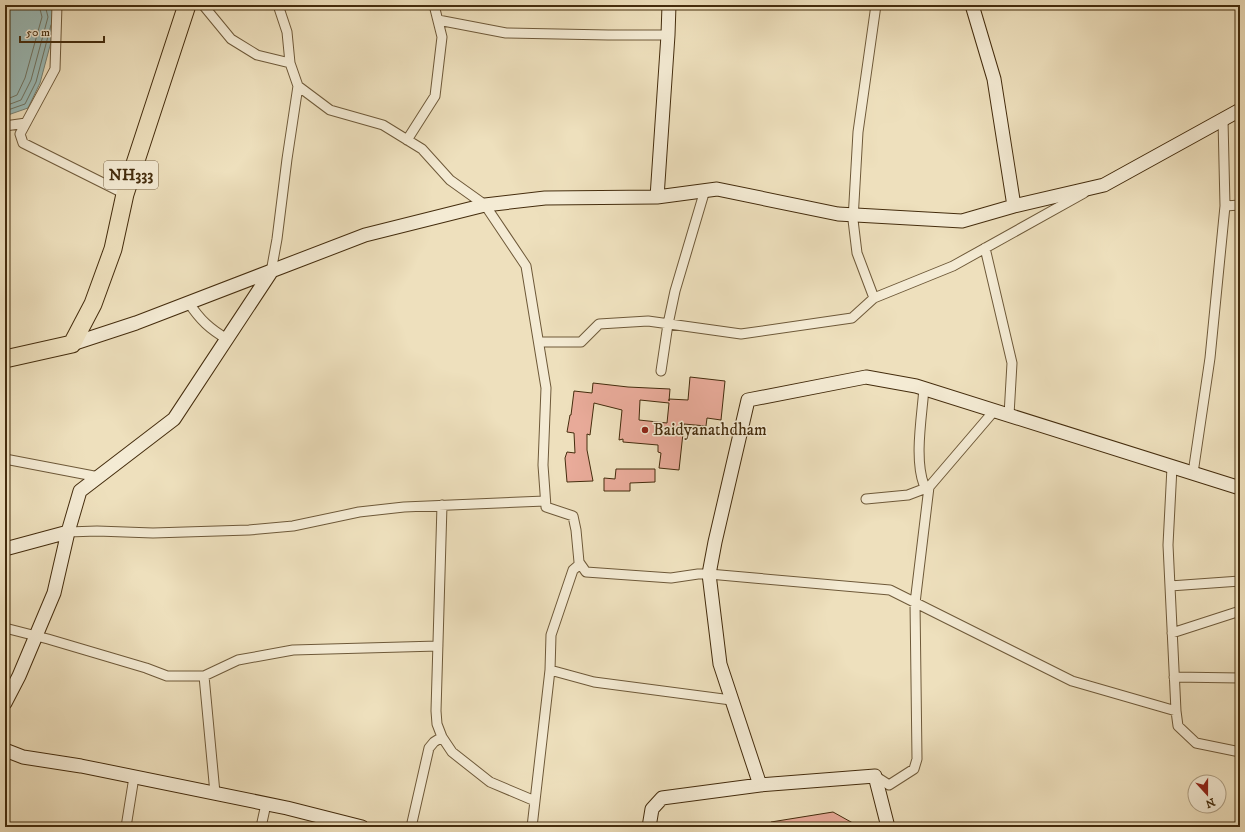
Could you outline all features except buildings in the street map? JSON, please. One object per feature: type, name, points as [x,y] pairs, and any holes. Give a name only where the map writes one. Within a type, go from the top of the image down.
[{"type":"highway","name":"NH333","points":[[72,344],[93,304],[113,249],[125,194],[187,5]]},
{"type":"highway","points":[[5,359],[72,344]]},
{"type":"street","points":[[56,5],[55,69],[20,134],[23,143],[125,194]]},
{"type":"street","points":[[203,5],[231,39],[258,55],[290,63]]},
{"type":"street","points":[[5,702],[19,676],[54,593],[68,532],[80,491],[174,419],[271,272],[298,86],[290,63],[287,32],[278,5]]},
{"type":"street","points":[[407,140],[435,96],[442,37],[434,5]]},
{"type":"street","points":[[657,197],[669,5]]},
{"type":"street","points":[[874,298],[858,253],[853,220],[858,132],[876,5]]},
{"type":"street","points":[[972,5],[994,79],[1014,206]]},
{"type":"street","points":[[438,20],[506,33],[668,35]]},
{"type":"street","points":[[298,86],[330,110],[383,125],[422,149],[450,180],[484,205],[526,266],[546,388],[543,465],[546,507],[573,516],[576,530],[578,562],[586,572],[671,578],[709,574],[890,590],[1072,681],[1176,711]]},
{"type":"street","points":[[72,344],[136,323],[365,235],[484,205],[545,198],[657,197],[717,189],[838,214],[962,221],[1014,206],[1104,185],[1240,110]]},
{"type":"street","points":[[1193,473],[1210,358],[1225,206],[1223,120]]},
{"type":"street","points":[[5,126],[26,123]]},
{"type":"street","points":[[539,342],[581,342],[599,324],[648,321],[741,334],[852,318],[874,298],[952,266],[1094,188]]},
{"type":"street","points":[[661,371],[668,324],[675,291],[705,190]]},
{"type":"street","points":[[1225,206],[1240,205]]},
{"type":"street","points":[[985,248],[1012,363],[1009,415]]},
{"type":"street","points":[[189,303],[205,324],[227,339]]},
{"type":"street","points":[[760,786],[720,664],[709,574],[748,400],[866,377],[924,388],[1240,488]]},
{"type":"street","points":[[924,388],[919,444],[921,477],[924,485],[929,486]]},
{"type":"street","points":[[866,499],[908,494],[929,486],[994,410]]},
{"type":"street","points":[[5,459],[99,477]]},
{"type":"street","points":[[1172,467],[1168,545],[1174,677],[1178,726],[1196,743],[1240,752]]},
{"type":"street","points":[[649,827],[652,809],[662,798],[760,786],[875,776],[889,784],[914,769],[917,759],[915,603],[929,486]]},
{"type":"street","points":[[5,550],[68,532],[97,531],[153,533],[249,530],[293,526],[359,512],[404,507],[545,501]]},
{"type":"street","points":[[442,505],[436,711],[437,724],[442,737],[452,752],[490,782],[535,801]]},
{"type":"street","points":[[532,827],[550,670],[551,635],[573,570],[580,564]]},
{"type":"street","points":[[1170,586],[1240,581]]},
{"type":"street","points":[[1172,633],[1240,611]]},
{"type":"street","points":[[5,628],[146,668],[167,676],[204,676],[238,660],[293,650],[438,646]]},
{"type":"street","points":[[550,670],[594,682],[731,700]]},
{"type":"street","points":[[204,676],[215,793]]},
{"type":"street","points":[[1174,677],[1240,678]]},
{"type":"street","points":[[411,827],[429,748],[434,742],[442,737]]},
{"type":"street","points":[[5,750],[23,757],[81,766],[215,793],[362,827]]},
{"type":"street","points":[[875,776],[888,827]]},
{"type":"street","points":[[126,827],[134,777]]},
{"type":"street","points":[[261,827],[266,804]]},
{"type":"water","points":[[5,5],[54,5],[58,16],[40,83],[28,108],[5,116]]},
{"type":"place","name":"Baidyanathdham","points":[[645,430]]}]
